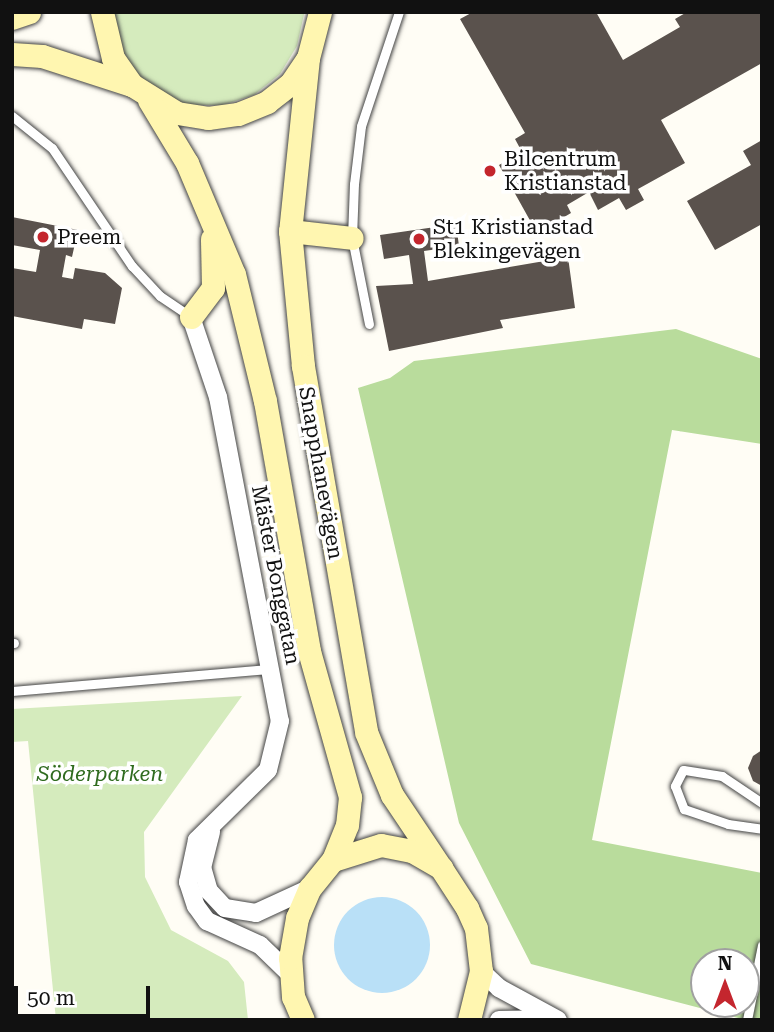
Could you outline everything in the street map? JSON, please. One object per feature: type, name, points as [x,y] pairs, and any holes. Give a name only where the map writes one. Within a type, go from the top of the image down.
[{"type":"main road","points":[[12,18],[29,12]]},
{"type":"main road","name":"Snapphanevägen","points":[[102,12],[113,58],[141,92],[206,204],[234,274],[265,401],[309,651],[348,782],[350,811],[333,860]]},
{"type":"main road","name":"Snapphanevägen","points":[[320,12],[312,48],[290,231],[303,366],[366,732],[392,795],[441,868],[476,928],[481,971]]},
{"type":"main road","points":[[12,54],[42,56],[141,92],[177,113],[208,118],[238,114],[267,102],[291,83],[335,12]]},
{"type":"main road","points":[[191,317],[214,288],[216,261],[206,204]]},
{"type":"main road","points":[[290,231],[352,238]]},
{"type":"main road","points":[[303,1020],[290,975],[294,931],[310,888],[333,860],[366,847],[396,846],[441,868]]},
{"type":"main road","points":[[469,1020],[481,971]]},
{"type":"street","name":"Mäster Bonggatan","points":[[191,317],[218,397],[279,707],[274,758],[253,787],[215,822],[190,854],[188,882],[195,906],[207,921],[260,945],[290,975]]},
{"type":"street","points":[[215,822],[202,867],[209,891],[225,908],[256,913],[310,888]]},
{"type":"street","points":[[481,971],[499,988],[557,1020]]},
{"type":"street","points":[[499,1020],[557,1020]]},
{"type":"lane","points":[[369,324],[352,238],[360,126],[399,12]]},
{"type":"lane","points":[[12,116],[52,148],[132,266],[160,296],[191,317]]},
{"type":"lane","points":[[12,691],[271,669]]},
{"type":"lane","points":[[762,803],[722,776],[683,770],[674,786],[684,809],[728,824],[762,829]]},
{"type":"lane","points":[[747,1020],[762,945]]},
{"type":"green space","points":[[114,12],[304,14],[297,46],[280,74],[254,95],[223,105],[189,105],[159,93],[134,71],[118,42]]},
{"type":"green space","points":[[676,329],[762,359],[762,444],[672,430],[592,840],[762,873],[762,1020],[738,1018],[760,1018],[760,948],[690,948],[690,1005],[531,964],[459,823],[358,388],[390,378],[414,361]]},
{"type":"green space","name":"Söderparken","points":[[242,696],[144,832],[145,877],[171,930],[228,961],[244,982],[248,1020],[56,1020],[28,741],[12,742],[12,709]]},
{"type":"water","points":[[382,897],[400,901],[416,911],[426,927],[430,945],[426,963],[416,979],[400,989],[382,993],[364,989],[348,979],[338,963],[334,945],[338,927],[348,911],[364,901]]},
{"type":"building","points":[[473,12],[596,12],[623,60],[680,27],[675,19],[687,12],[762,12],[762,63],[661,120],[685,163],[638,189],[644,200],[626,210],[619,198],[598,210],[589,192],[567,205],[571,213],[537,233],[499,165],[522,152],[515,139],[525,133],[460,19]]},
{"type":"building","points":[[762,140],[762,224],[715,250],[687,201],[751,165],[743,151]]},
{"type":"building","points":[[12,217],[78,230],[72,257],[66,255],[62,277],[73,279],[75,268],[105,273],[122,288],[115,324],[84,319],[82,329],[12,316],[12,268],[36,272],[40,250],[12,245]]},
{"type":"building","points":[[456,224],[459,246],[424,251],[428,281],[568,257],[575,308],[500,320],[503,328],[389,351],[376,286],[413,284],[409,255],[384,259],[380,235]]},
{"type":"building","points":[[762,750],[762,786],[753,781],[748,768],[753,756]]},
{"type":"place","name":"Bilcentrum Kristianstad","points":[[490,171]]},
{"type":"place","name":"Preem","points":[[43,237]]},
{"type":"place","name":"St1 Kristianstad Blekingevägen","points":[[419,239]]}]
